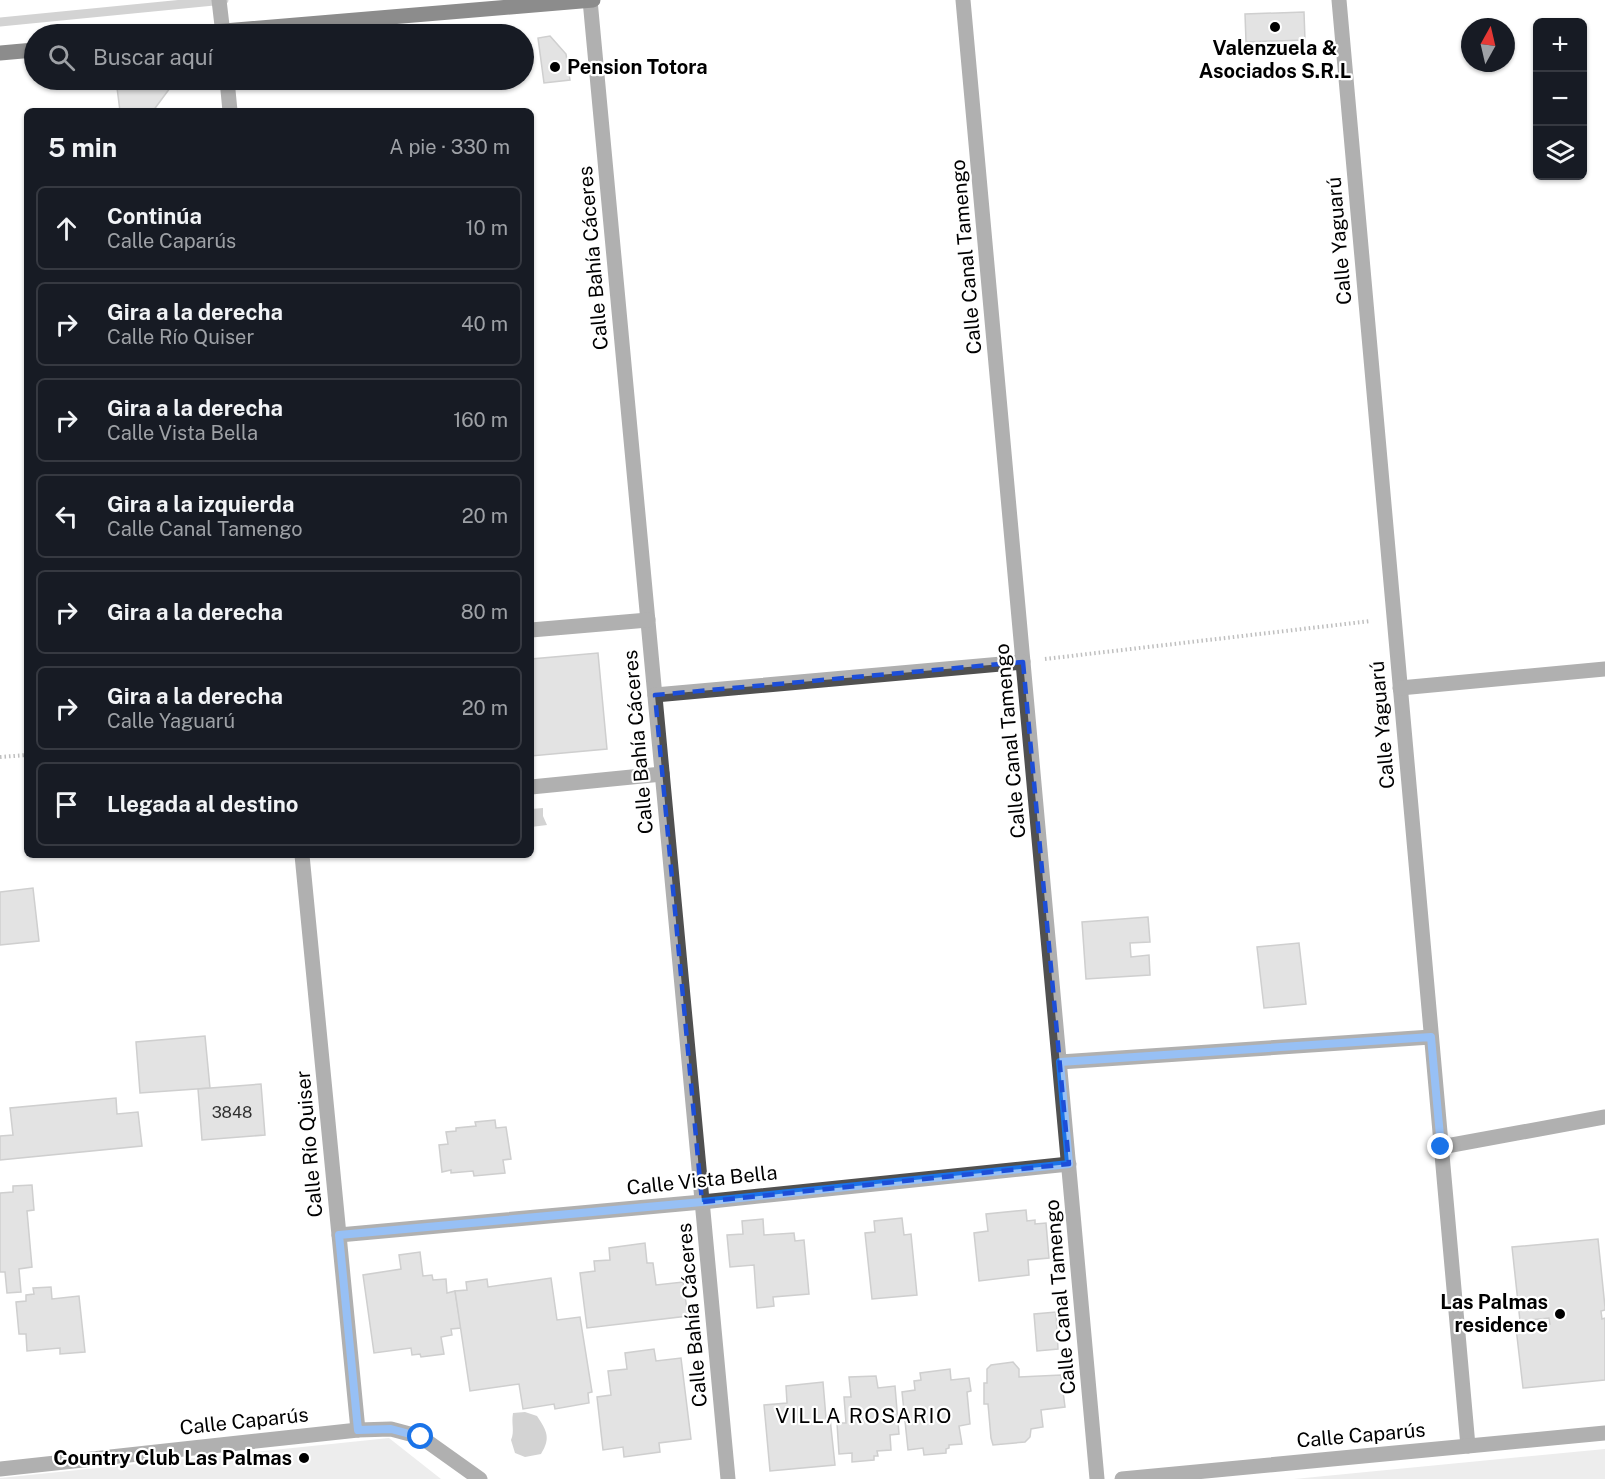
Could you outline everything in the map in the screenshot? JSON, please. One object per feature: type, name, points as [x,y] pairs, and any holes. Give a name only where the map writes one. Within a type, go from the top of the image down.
[{"type":"main road","points":[[286,24],[592,0]]},
{"type":"main road","points":[[0,53],[24,51]]},
{"type":"street","points":[[219,0],[221,24]]},
{"type":"street","name":"Calle Bahía Cáceres","points":[[592,0],[728,1479]]},
{"type":"street","name":"Calle Canal Tamengo","points":[[963,0],[1097,1479]]},
{"type":"street","name":"Calle Yaguarú","points":[[1339,0],[1468,1446]]},
{"type":"street","points":[[228,90],[230,108]]},
{"type":"street","points":[[534,630],[648,620]]},
{"type":"street","points":[[655,695],[1023,662]]},
{"type":"street","points":[[1400,688],[1605,669]]},
{"type":"street","points":[[534,787],[662,774]]},
{"type":"street","name":"Calle Río Quiser","points":[[302,858],[358,1430]]},
{"type":"street","points":[[1060,1062],[1431,1037]]},
{"type":"street","points":[[1441,1147],[1605,1117]]},
{"type":"street","name":"Calle Vista Bella","points":[[339,1235],[702,1202],[1069,1164]]},
{"type":"street","name":"Calle Caparús","points":[[0,1469],[358,1430],[391,1429],[421,1437],[480,1479]]},
{"type":"street","name":"Calle Caparús","points":[[1122,1479],[1605,1433]]},
{"type":"path","points":[[1023,662],[1394,618]]},
{"type":"path","points":[[0,757],[24,755]]},
{"type":"highlighted area","points":[[1023,662],[1069,1164],[702,1202],[655,695]]},
{"type":"shaded area","points":[[543,808],[543,816],[547,825],[534,827],[534,809]]},
{"type":"shaded area","points":[[525,1412],[537,1416],[547,1439],[541,1454],[525,1457],[515,1453],[511,1440],[513,1413]]},
{"type":"shaded area","name":"Country Club Las Palmas","points":[[389,1438],[441,1479],[0,1479],[0,1478]]},
{"type":"shaded area","points":[[1605,1449],[1605,1479],[1294,1479]]},
{"type":"building","name":"Valenzuela & Asociados S.R.L","points":[[1304,12],[1305,40],[1246,42],[1245,14]]},
{"type":"building","name":"Pension Totora","points":[[550,36],[566,54],[570,80],[544,83],[538,38]]},
{"type":"building","points":[[117,90],[169,90],[155,108],[120,108]]},
{"type":"building","points":[[598,653],[607,749],[534,756],[534,659]]},
{"type":"building","points":[[33,888],[39,941],[0,945],[0,892]]},
{"type":"building","points":[[1148,917],[1150,942],[1130,943],[1131,957],[1149,955],[1150,975],[1086,979],[1082,922]]},
{"type":"building","points":[[1299,943],[1306,1004],[1264,1008],[1257,947]]},
{"type":"building","points":[[205,1036],[210,1088],[140,1093],[136,1042]]},
{"type":"building","points":[[261,1084],[265,1135],[202,1140],[198,1089]]},
{"type":"building","points":[[116,1098],[117,1114],[138,1112],[142,1146],[0,1160],[0,1136],[13,1135],[10,1108]]},
{"type":"building","points":[[495,1120],[496,1128],[506,1127],[511,1159],[503,1160],[505,1173],[474,1176],[473,1171],[442,1172],[439,1145],[448,1144],[446,1132],[456,1131],[456,1128],[476,1126],[475,1122]]},
{"type":"building","points":[[32,1185],[34,1210],[27,1211],[32,1267],[19,1269],[21,1292],[7,1293],[5,1272],[0,1272],[0,1193],[13,1192],[13,1186]]},
{"type":"building","points":[[1026,1210],[1027,1221],[1035,1220],[1035,1224],[1046,1223],[1049,1258],[1028,1260],[1029,1275],[979,1281],[974,1233],[988,1231],[986,1214]]},
{"type":"building","points":[[902,1218],[904,1235],[911,1234],[917,1295],[872,1299],[865,1233],[875,1232],[874,1221]]},
{"type":"building","points":[[763,1219],[764,1235],[794,1233],[795,1241],[804,1240],[809,1294],[773,1297],[774,1306],[757,1308],[754,1265],[730,1267],[727,1235],[743,1234],[742,1221]]},
{"type":"building","name":"Las Palmas residence","points":[[1598,1239],[1605,1307],[1605,1310],[1601,1311],[1602,1319],[1605,1318],[1605,1380],[1523,1388],[1516,1328],[1550,1324],[1549,1318],[1520,1321],[1512,1247]]},
{"type":"building","points":[[645,1243],[647,1263],[653,1263],[656,1285],[683,1282],[688,1316],[587,1328],[580,1273],[595,1271],[594,1261],[610,1260],[609,1248]]},
{"type":"building","points":[[420,1252],[423,1276],[432,1275],[433,1280],[446,1279],[447,1293],[455,1291],[461,1328],[451,1329],[452,1335],[441,1337],[444,1354],[421,1357],[420,1354],[412,1355],[411,1348],[374,1353],[363,1275],[401,1269],[399,1255]]},
{"type":"building","points":[[551,1278],[557,1320],[580,1317],[592,1392],[588,1393],[589,1403],[555,1409],[554,1404],[523,1409],[519,1384],[470,1391],[455,1291],[467,1290],[466,1282],[487,1279],[488,1287]]},
{"type":"building","points":[[51,1287],[52,1299],[79,1296],[85,1352],[60,1354],[60,1348],[27,1351],[26,1334],[19,1334],[16,1302],[26,1301],[26,1295],[34,1294],[33,1288]]},
{"type":"building","points":[[1056,1312],[1058,1349],[1037,1351],[1034,1314]]},
{"type":"building","points":[[654,1349],[656,1361],[681,1358],[691,1439],[659,1443],[660,1452],[624,1457],[623,1447],[603,1450],[597,1397],[611,1395],[608,1371],[627,1369],[625,1353]]},
{"type":"building","points":[[1013,1362],[1019,1369],[1019,1377],[1061,1375],[1065,1407],[1041,1410],[1043,1427],[1031,1429],[1030,1437],[1025,1442],[993,1445],[988,1404],[984,1404],[987,1369],[991,1365]]},
{"type":"building","points":[[950,1369],[951,1380],[969,1378],[971,1391],[967,1392],[970,1424],[959,1426],[962,1444],[949,1445],[946,1453],[924,1455],[923,1448],[908,1450],[902,1392],[915,1390],[914,1381],[921,1380],[920,1373]]},
{"type":"building","points":[[876,1376],[878,1388],[895,1386],[899,1434],[890,1435],[891,1450],[877,1451],[878,1456],[874,1456],[874,1460],[852,1462],[852,1453],[839,1454],[837,1423],[846,1423],[844,1397],[851,1397],[849,1377]]},
{"type":"building","points":[[823,1382],[826,1418],[830,1418],[835,1465],[770,1471],[764,1405],[787,1403],[786,1386]]},
{"type":"waterway","points":[[0,22],[224,0]]},
{"type":"place","name":"Valenzuela & Asociados S.R.L","points":[[1275,27]]},
{"type":"place","name":"Pension Totora","points":[[555,67]]},
{"type":"place","name":"Las Palmas residence","points":[[1560,1314]]},
{"type":"place","name":"Country Club Las Palmas","points":[[304,1458]]},
{"type":"district","name":"VILLA ROSARIO","points":[[864,1416]]},
{"type":"route","points":[[421,1437],[391,1429],[358,1430],[339,1235],[702,1202],[1069,1164],[1060,1062],[1431,1037],[1441,1147]]}]
